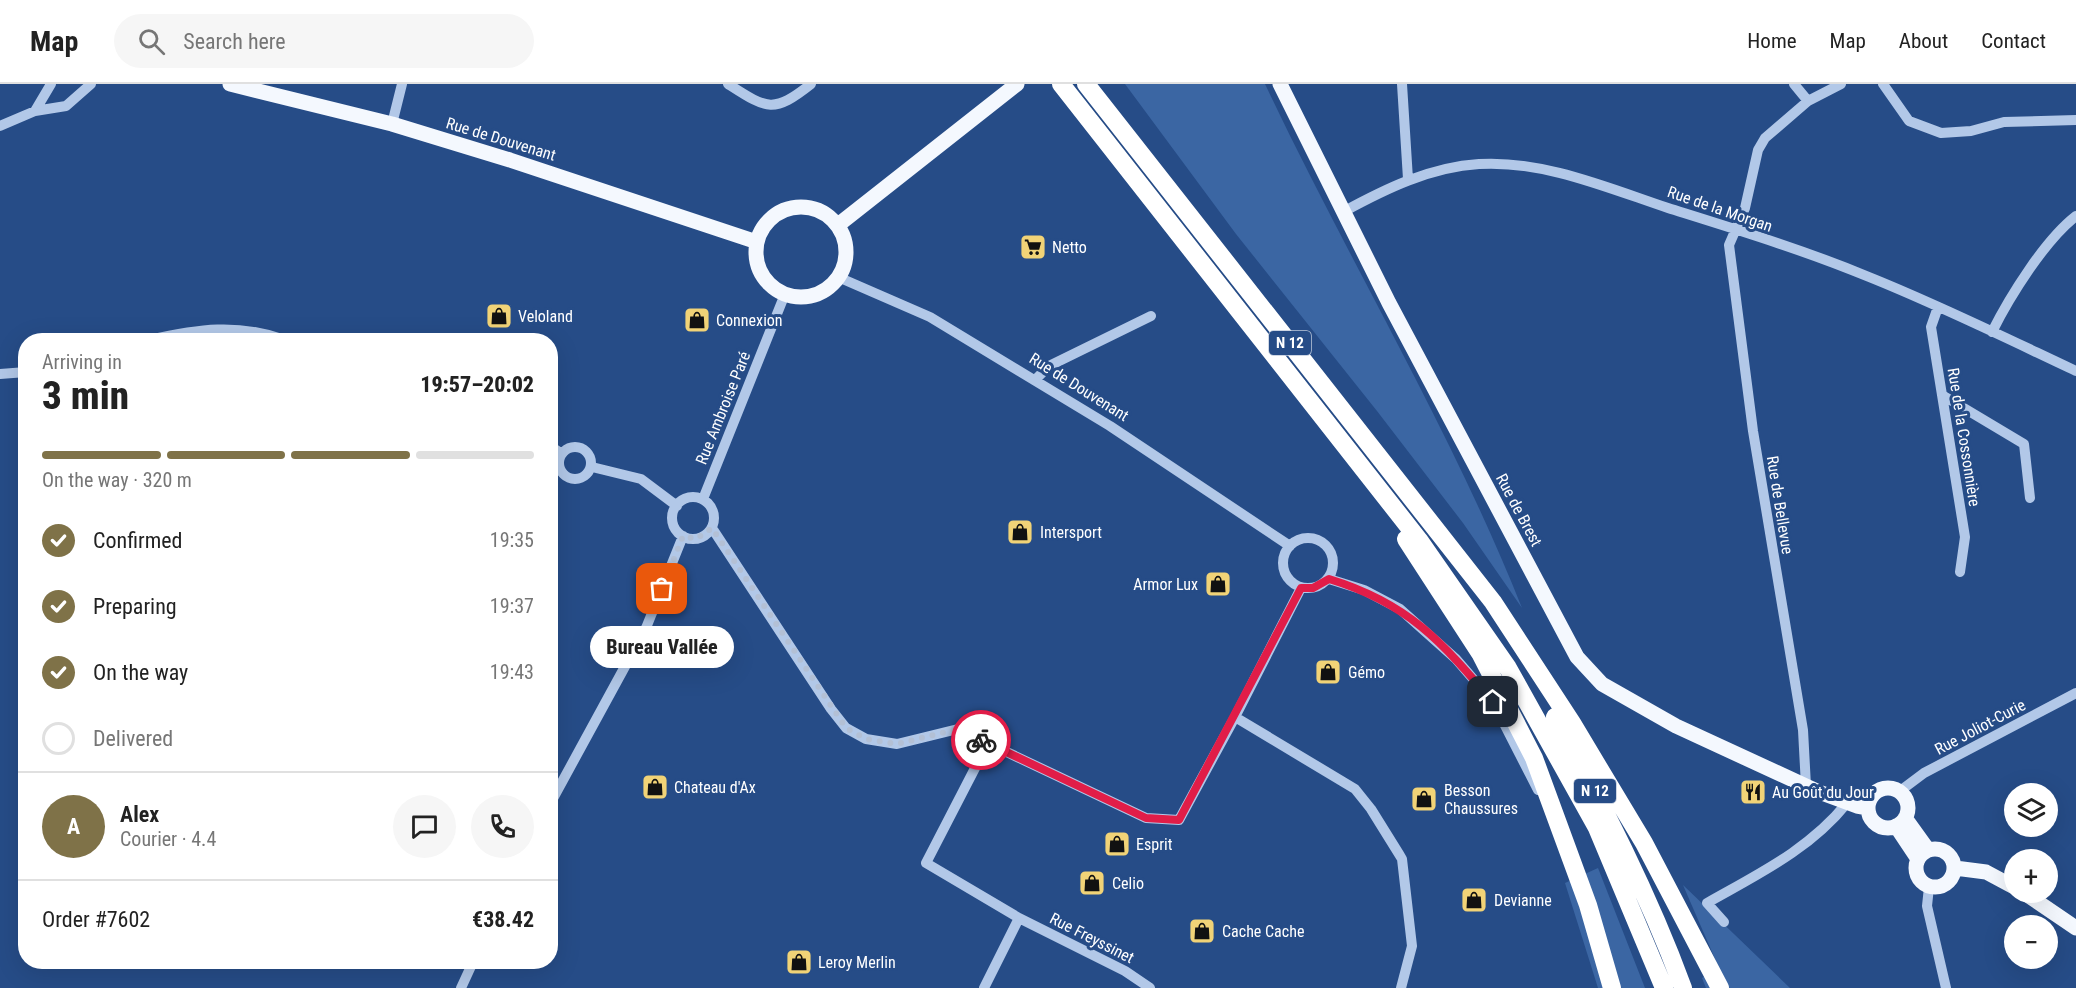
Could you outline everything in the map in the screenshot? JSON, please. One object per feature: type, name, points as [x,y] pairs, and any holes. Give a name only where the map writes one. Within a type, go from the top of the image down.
[{"type":"highway","name":"N 12","points":[[1061,84],[1452,585],[1537,717],[1597,828],[1664,988]]},
{"type":"highway","name":"N 12","points":[[1086,84],[1493,602],[1614,826],[1654,910],[1683,988]]},
{"type":"highway","points":[[1380,490],[1410,548],[1480,653],[1534,758],[1588,905],[1612,988]]},
{"type":"highway","points":[[1493,602],[1572,723],[1644,843],[1720,988]]},
{"type":"main road","name":"Rue de Douvenant","points":[[230,84],[392,124],[510,160],[757,242]]},
{"type":"main road","points":[[838,225],[1017,84]]},
{"type":"main road","name":"Rue de Brest","points":[[1280,84],[1343,212],[1577,657],[1602,684],[1638,706],[1806,786],[1847,803],[1868,808]]},
{"type":"main road","points":[[791,209],[816,210],[838,225],[846,250],[844,264],[838,277],[828,288],[814,295],[800,297],[785,294],[765,279],[759,267],[757,242],[769,221],[791,209]]},
{"type":"main road","points":[[1888,788],[1900,791],[1908,807],[1901,822],[1877,825],[1868,808],[1876,791],[1888,788]]},
{"type":"main road","points":[[1901,822],[1923,855]]},
{"type":"main road","points":[[1923,855],[1946,852],[1955,868]]},
{"type":"main road","points":[[1923,855],[1917,875],[1929,887],[1947,884],[1955,868]]},
{"type":"main road","points":[[1955,868],[1986,872],[2004,882]]},
{"type":"main road","points":[[2039,903],[2076,928]]},
{"type":"street","points":[[35,111],[51,84]]},
{"type":"street","points":[[0,126],[35,111],[66,106],[91,84]]},
{"type":"street","points":[[392,124],[402,84]]},
{"type":"street","points":[[728,84],[758,102],[772,106],[786,104],[811,84]]},
{"type":"street","points":[[1402,84],[1408,179]]},
{"type":"street","points":[[1794,84],[1808,101]]},
{"type":"street","name":"Rue de Bellevue","points":[[1806,786],[1803,730],[1755,443],[1734,300],[1729,245],[1745,208],[1758,150],[1765,138],[1808,101],[1841,84]]},
{"type":"street","points":[[1883,84],[1909,121],[1941,133],[1971,131],[2004,122],[2076,120]]},
{"type":"street","name":"Rue de la Morgan","points":[[1343,212],[1408,179],[1479,164],[1517,166],[1600,185],[1869,276],[2076,370]]},
{"type":"street","points":[[1992,332],[2005,308],[2059,229],[2076,216]]},
{"type":"street","name":"Rue de Douvenant","points":[[838,277],[930,316],[1110,426],[1290,546]]},
{"type":"street","name":"Rue Ambroise Paré","points":[[703,499],[785,294]]},
{"type":"street","name":"Rue de la Cossonnière","points":[[1938,307],[1931,322],[1965,537],[1960,572]]},
{"type":"street","points":[[1035,380],[1049,366],[1151,315]]},
{"type":"street","points":[[179,333],[196,329],[242,330],[255,333]]},
{"type":"street","points":[[0,374],[18,373]]},
{"type":"street","points":[[1942,396],[2024,444],[2030,498]]},
{"type":"street","points":[[571,447],[583,448],[590,456],[592,467],[582,478],[567,478],[559,464],[562,454],[571,447]]},
{"type":"street","points":[[558,451],[562,454]]},
{"type":"street","points":[[592,467],[641,479],[676,506]]},
{"type":"street","points":[[712,528],[696,539],[683,536],[678,532],[672,519],[676,506],[688,498],[703,499],[712,509],[712,528],[846,728],[866,739],[897,744],[958,729],[1146,818],[1179,820],[1301,588]]},
{"type":"street","points":[[558,789],[646,628],[683,536]]},
{"type":"street","points":[[1329,579],[1333,559],[1322,542],[1309,538],[1290,546],[1285,553],[1284,570],[1293,584],[1301,588],[1313,588],[1329,579],[1373,594],[1400,609],[1456,658],[1493,702],[1564,841]]},
{"type":"street","name":"Rue Joliot-Curie","points":[[1900,791],[1933,768],[2076,693]]},
{"type":"street","points":[[1235,717],[1355,789],[1371,809],[1399,854],[1402,859],[1412,930],[1412,946],[1401,988]]},
{"type":"street","name":"Rue Freyssinet","points":[[988,742],[926,863],[1019,918],[1106,960],[1150,988]]},
{"type":"street","points":[[1724,922],[1707,903],[1794,854],[1816,836],[1847,803]]},
{"type":"street","points":[[1929,887],[1927,906],[1946,988]]},
{"type":"street","points":[[984,988],[1019,918]]},
{"type":"street","points":[[461,988],[470,969]]},
{"type":"shaded area","points":[[1125,84],[1265,84],[1431,409],[1494,541],[1522,608],[1463,523],[1236,234]]},
{"type":"shaded area","points":[[1598,868],[1645,988],[1598,988],[1565,883]]},
{"type":"shaded area","points":[[1683,885],[1790,988],[1706,988],[1702,978],[1719,968]]},
{"type":"way so far","points":[[662,589],[683,536],[696,539],[708,533],[712,528],[831,709],[846,728],[866,739],[897,744],[958,729],[981,740]]},
{"type":"place","name":"Netto","points":[[1033,247]]},
{"type":"place","name":"Veloland","points":[[499,316]]},
{"type":"place","name":"Connexion","points":[[697,320]]},
{"type":"place","name":"Intersport","points":[[1020,532]]},
{"type":"place","name":"Armor Lux","points":[[1218,584]]},
{"type":"place","name":"Bureau Vallée","points":[[662,589]]},
{"type":"place","name":"Gémo","points":[[1328,672]]},
{"type":"place","name":"Chateau d'Ax","points":[[655,787]]},
{"type":"place","name":"Au Goût du Jour","points":[[1753,792]]},
{"type":"place","name":"Besson Chaussures","points":[[1424,799]]},
{"type":"place","name":"Esprit","points":[[1117,844]]},
{"type":"place","name":"Celio","points":[[1092,883]]},
{"type":"place","name":"Devianne","points":[[1474,900]]},
{"type":"place","name":"Cache Cache","points":[[1202,931]]},
{"type":"place","name":"Leroy Merlin","points":[[799,962]]},
{"type":"route","points":[[981,740],[1146,818],[1179,820],[1301,588],[1313,588],[1329,579],[1364,590],[1400,609],[1456,658],[1493,702]]}]
